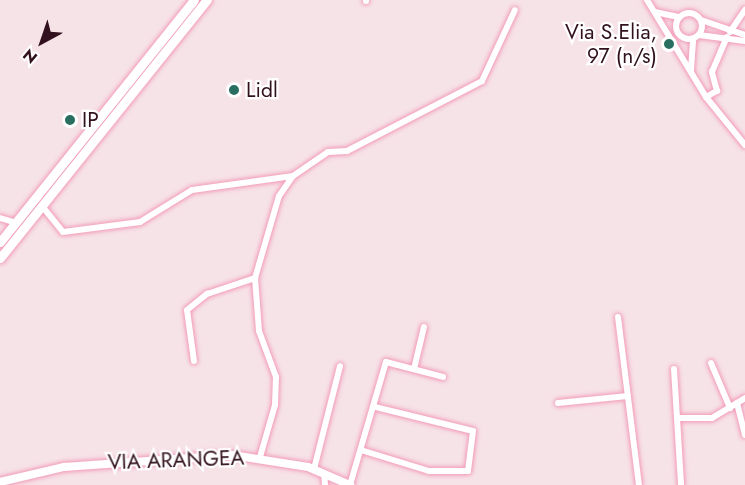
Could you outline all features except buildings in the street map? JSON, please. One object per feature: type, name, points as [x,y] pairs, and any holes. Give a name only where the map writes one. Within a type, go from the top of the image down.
[{"type":"main road","points":[[0,242],[194,0]]},
{"type":"main road","points":[[0,258],[207,0]]},
{"type":"street","points":[[647,0],[706,97],[745,145]]},
{"type":"street","points":[[260,457],[275,405],[276,377],[259,331],[255,278],[272,209],[292,176],[328,152],[347,151],[482,81],[515,10]]},
{"type":"street","points":[[706,97],[717,91],[712,72],[728,35],[745,10]]},
{"type":"street","points":[[655,12],[679,17],[694,13],[701,20],[728,35],[745,41]]},
{"type":"street","points":[[655,12],[676,25],[690,46],[691,71]]},
{"type":"street","points":[[676,25],[679,17]]},
{"type":"street","points":[[690,46],[696,37],[701,20]]},
{"type":"street","points":[[685,39],[745,35]]},
{"type":"street","points":[[42,206],[63,232],[140,222],[192,190],[292,176]]},
{"type":"street","points":[[0,218],[16,223]]},
{"type":"street","points":[[194,361],[186,310],[207,294],[255,278]]},
{"type":"street","points":[[618,317],[639,485]]},
{"type":"street","points":[[414,369],[424,327]]},
{"type":"street","points":[[350,485],[364,451],[386,362],[443,377]]},
{"type":"street","points":[[711,363],[730,408]]},
{"type":"street","points":[[314,469],[340,366]]},
{"type":"street","points":[[674,369],[679,418],[681,485]]},
{"type":"street","points":[[558,403],[628,396]]},
{"type":"street","points":[[679,418],[712,418],[745,398]]},
{"type":"street","points":[[737,403],[745,435]]},
{"type":"street","points":[[364,451],[429,471],[468,471],[473,431],[375,407]]},
{"type":"street","name":"VIA ARANGEA","points":[[0,482],[64,467],[149,457],[260,457],[314,469],[350,485]]},
{"type":"street","points":[[324,473],[325,485]]},
{"type":"place","name":"Via S.Elia, 97 (n/s)","points":[[669,44]]},
{"type":"place","name":"Lidl","points":[[234,90]]},
{"type":"place","name":"IP","points":[[70,120]]}]
